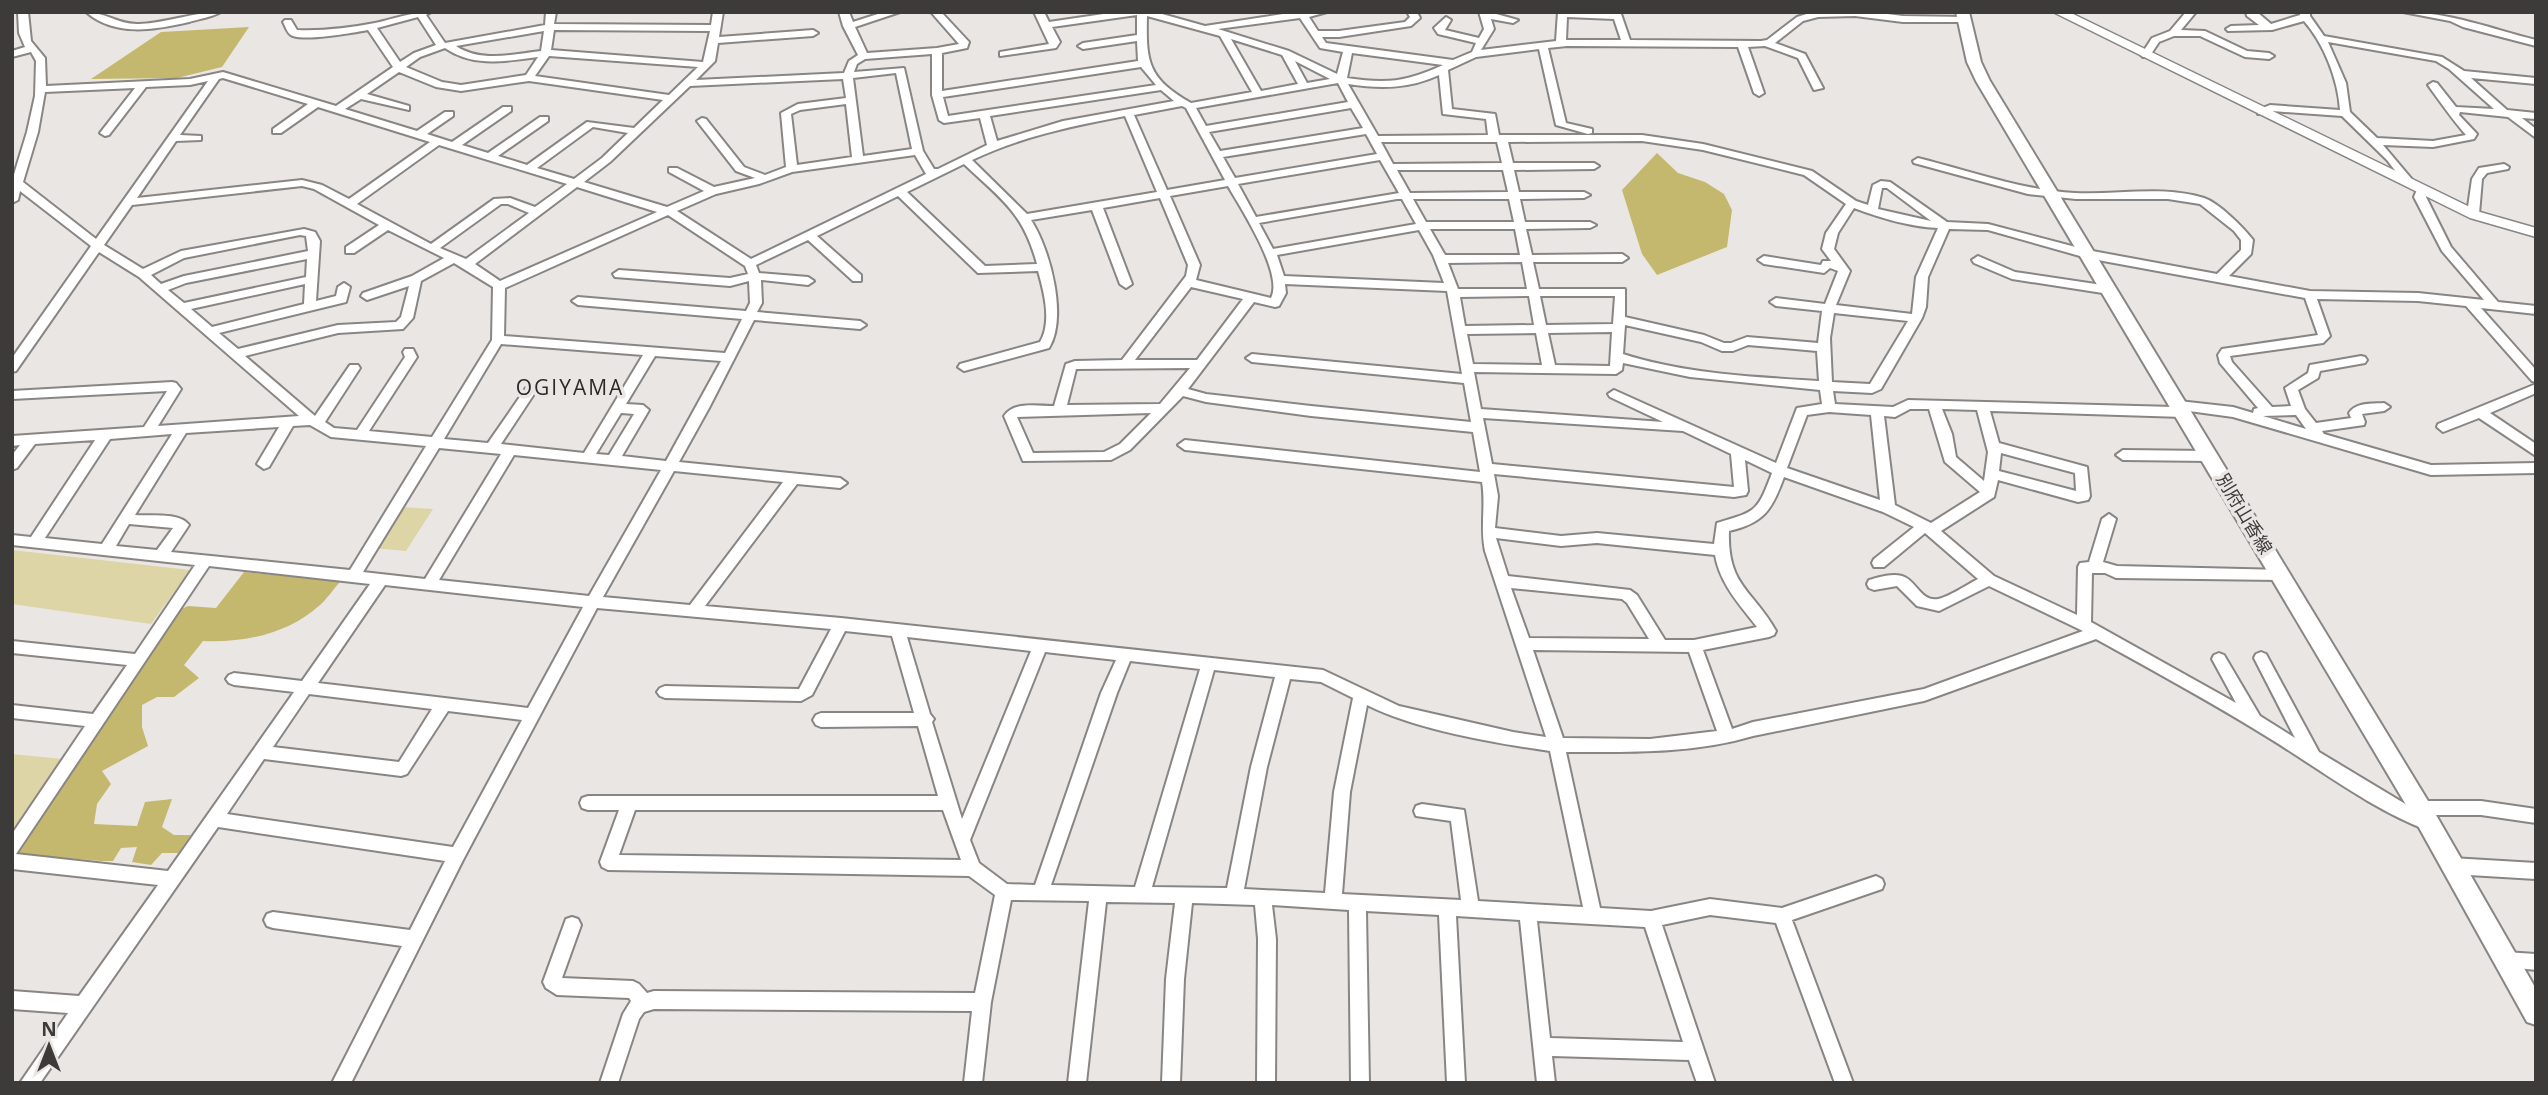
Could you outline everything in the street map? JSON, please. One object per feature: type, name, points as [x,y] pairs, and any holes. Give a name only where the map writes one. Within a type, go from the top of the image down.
[{"type":"main road","name":"別府山香線","points":[[1963,15],[1976,67],[2424,816],[2536,1013]]},
{"type":"street","points":[[12,200],[23,168],[39,89],[41,58],[26,40],[23,12]]},
{"type":"street","points":[[91,12],[115,27],[132,29],[214,12]]},
{"type":"street","points":[[529,78],[546,53],[551,12]]},
{"type":"street","points":[[467,264],[577,182],[710,61],[718,12]]},
{"type":"street","points":[[844,12],[863,56]]},
{"type":"street","points":[[848,26],[895,12]]},
{"type":"street","points":[[858,159],[849,76],[853,63],[863,56],[937,51],[964,46],[964,42],[936,12]]},
{"type":"street","points":[[1003,54],[1053,46],[1055,42],[1048,25],[1039,12]]},
{"type":"street","points":[[1048,25],[1142,12],[1286,53],[1341,79],[1440,259],[1453,290],[1491,496],[1488,532],[1501,581],[1557,746],[1593,916]]},
{"type":"street","points":[[1142,12],[1144,63],[1163,87],[1186,104],[1204,130],[1270,253],[1279,280],[1280,293],[1276,303],[1188,282]]},
{"type":"street","points":[[1203,29],[1322,12]]},
{"type":"street","points":[[1314,34],[1339,34],[1408,24],[1415,18],[1412,12]]},
{"type":"street","points":[[2059,12],[2473,214],[2536,233]]},
{"type":"street","points":[[2173,33],[2191,12]]},
{"type":"street","points":[[2252,12],[2250,14],[2269,27]]},
{"type":"street","points":[[2408,12],[2452,19],[2536,43]]},
{"type":"street","points":[[288,22],[293,33],[371,27],[424,13],[445,46],[458,53],[485,60],[546,53],[706,65]]},
{"type":"street","points":[[1561,44],[1563,13],[1618,16],[1627,45]]},
{"type":"street","points":[[1765,43],[1800,19],[1817,14],[1845,13],[1903,19],[1963,15]]},
{"type":"street","points":[[1302,14],[1323,46],[1448,66]]},
{"type":"street","points":[[1474,54],[1489,29],[1485,14],[1513,20]]},
{"type":"street","points":[[2231,29],[2269,27],[2305,14],[2312,22],[2340,76],[2345,113],[2416,186],[2446,248],[2495,306]]},
{"type":"street","points":[[1446,20],[1439,28],[1441,32],[1480,41]]},
{"type":"street","points":[[339,109],[424,52],[445,46],[549,26],[715,28]]},
{"type":"street","points":[[371,27],[399,68],[440,85],[461,88],[529,78],[671,98]]},
{"type":"street","points":[[713,40],[813,33]]},
{"type":"street","points":[[2146,55],[2155,40],[2173,33],[2202,33],[2245,54],[2269,56]]},
{"type":"street","points":[[1224,35],[1257,93]]},
{"type":"street","points":[[1083,46],[1143,37]]},
{"type":"street","points":[[2320,38],[2439,59],[2462,74],[2536,135]]},
{"type":"street","points":[[619,274],[730,282],[809,235],[964,159],[993,146],[1063,124],[1341,79],[1390,85],[1419,80],[1474,54],[1561,44],[1765,43],[1802,56],[1818,88]]},
{"type":"street","points":[[1742,44],[1759,93]]},
{"type":"street","points":[[1542,46],[1548,57],[1561,125],[1614,138]]},
{"type":"street","points":[[12,54],[33,48]]},
{"type":"street","points":[[1341,79],[1349,50]]},
{"type":"street","points":[[937,51],[937,95],[944,120],[1163,87]]},
{"type":"street","points":[[1286,53],[1303,85]]},
{"type":"street","points":[[937,95],[1144,63]]},
{"type":"street","points":[[1448,66],[1447,112],[1491,116],[1508,166],[1531,291],[1549,367]]},
{"type":"street","points":[[686,83],[849,76],[900,70],[918,151],[930,172],[938,173]]},
{"type":"street","points":[[2462,74],[2536,81]]},
{"type":"street","points":[[39,89],[190,82],[217,75],[339,109],[670,212],[753,270],[808,281]]},
{"type":"street","points":[[12,368],[17,354],[217,75]]},
{"type":"street","points":[[105,133],[142,85]]},
{"type":"street","points":[[2373,141],[2433,144],[2470,137],[2472,134],[2454,116],[2454,111],[2433,85]]},
{"type":"street","points":[[359,94],[405,108]]},
{"type":"street","points":[[792,169],[786,113],[799,107],[851,100]]},
{"type":"street","points":[[277,131],[317,103]]},
{"type":"street","points":[[1204,130],[1354,104]]},
{"type":"street","points":[[2262,112],[2270,108],[2345,113]]},
{"type":"street","points":[[454,145],[507,109]]},
{"type":"street","points":[[2454,111],[2459,109],[2536,116]]},
{"type":"street","points":[[1126,364],[1192,277],[1194,265],[1128,112]]},
{"type":"street","points":[[420,134],[449,114]]},
{"type":"street","points":[[984,115],[993,146]]},
{"type":"street","points":[[491,156],[544,119]]},
{"type":"street","points":[[702,121],[740,169],[764,178]]},
{"type":"street","points":[[530,168],[591,124],[636,131]]},
{"type":"street","points":[[1217,155],[1371,135],[1642,138],[1703,147],[1808,173],[1852,202],[1903,220],[1945,226],[1988,227],[2087,254],[2310,295],[2418,297],[2536,310]]},
{"type":"street","points":[[173,138],[197,138]]},
{"type":"street","points":[[350,204],[439,140]]},
{"type":"street","points":[[499,286],[713,191],[792,169],[918,151]]},
{"type":"street","points":[[964,159],[1025,218],[1052,305],[1049,341],[964,367]]},
{"type":"street","points":[[1025,218],[1232,183],[1387,161],[1594,166]]},
{"type":"street","points":[[1918,161],[2015,188],[2052,194],[2168,196],[2203,201],[2238,229],[2247,240],[2247,251],[2219,279]]},
{"type":"street","points":[[2473,214],[2477,179],[2483,170],[2504,167]]},
{"type":"street","points":[[673,170],[713,191]]},
{"type":"street","points":[[17,183],[97,246],[161,288],[331,432],[840,483]]},
{"type":"street","points":[[128,202],[302,183],[318,187],[432,249],[467,264],[499,286]]},
{"type":"street","points":[[1872,210],[1877,187],[1890,184],[1945,226]]},
{"type":"street","points":[[900,192],[982,270],[1042,267]]},
{"type":"street","points":[[1253,221],[1406,196],[1584,195]]},
{"type":"street","points":[[432,249],[498,201],[510,201],[537,212]]},
{"type":"street","points":[[1829,408],[1821,347],[1827,310],[1843,271],[1828,249],[1832,233],[1852,202]]},
{"type":"street","points":[[1097,207],[1126,284]]},
{"type":"street","points":[[350,250],[387,225]]},
{"type":"street","points":[[1270,253],[1422,226],[1590,225]]},
{"type":"street","points":[[1619,357],[1644,366],[1680,371],[1826,387],[1872,389],[1877,386],[1916,318],[1920,307],[1922,277],[1945,226]]},
{"type":"street","points":[[143,274],[181,255],[291,232],[311,233],[314,241],[310,306]]},
{"type":"street","points":[[809,235],[857,278]]},
{"type":"street","points":[[161,288],[184,280],[313,254]]},
{"type":"street","points":[[367,296],[416,279],[453,258]]},
{"type":"street","points":[[1440,259],[1622,258]]},
{"type":"street","points":[[1764,260],[1824,269],[1827,264],[1841,267]]},
{"type":"street","points":[[1978,260],[2025,278],[2109,290]]},
{"type":"street","points":[[341,1083],[457,855],[728,357],[755,303],[753,270]]},
{"type":"street","points":[[184,307],[312,279]]},
{"type":"street","points":[[239,354],[338,329],[399,326],[407,318],[416,279]]},
{"type":"street","points":[[1252,358],[1467,373],[1549,367],[1616,370],[1619,357],[1621,292],[1453,290],[1279,280]]},
{"type":"street","points":[[352,577],[498,340],[499,286]]},
{"type":"street","points":[[212,331],[342,299],[344,287]]},
{"type":"street","points":[[2269,412],[2226,363],[2225,352],[2319,340],[2324,336],[2310,295]]},
{"type":"street","points":[[1164,408],[1010,413],[1028,458],[1106,457],[1117,453],[1164,408],[1180,391],[1251,297]]},
{"type":"street","points":[[578,301],[860,325]]},
{"type":"street","points":[[1776,302],[1827,310],[1916,318]]},
{"type":"street","points":[[2470,303],[2536,378]]},
{"type":"street","points":[[1461,330],[1618,324],[1704,339],[1722,347],[1733,347],[1747,341],[1821,347]]},
{"type":"street","points":[[498,340],[728,357]]},
{"type":"street","points":[[360,435],[411,357],[409,352]]},
{"type":"street","points":[[587,458],[651,352]]},
{"type":"street","points":[[2316,433],[2299,410],[2291,388],[2315,375],[2314,368],[2361,360]]},
{"type":"street","points":[[1060,410],[1070,367],[1199,364]]},
{"type":"street","points":[[315,421],[354,368]]},
{"type":"street","points":[[12,395],[172,386],[175,389],[148,431]]},
{"type":"street","points":[[2443,427],[2536,388]]},
{"type":"street","points":[[492,448],[530,391]]},
{"type":"street","points":[[1180,391],[1206,398],[1311,411],[1479,420],[1555,417],[1689,429]]},
{"type":"street","points":[[1614,394],[1778,470],[1888,509],[1928,528],[1989,580],[2090,629],[2255,722],[2395,808],[2424,816],[2481,808],[2536,816]]},
{"type":"street","points":[[1522,644],[1694,646],[1769,631],[1726,577],[1720,550],[1722,527],[1742,523],[1758,514],[1775,484],[1802,411],[1829,408],[1895,412],[1908,404],[1983,408],[2181,408],[2234,412],[2299,410]]},
{"type":"street","points":[[1934,405],[1945,434],[1950,459],[1989,493]]},
{"type":"street","points":[[2316,433],[2359,422],[2356,413],[2358,410],[2384,407]]},
{"type":"street","points":[[612,461],[643,410],[618,408]]},
{"type":"street","points":[[1879,564],[1928,528],[1989,493],[1994,446],[1983,408]]},
{"type":"street","points":[[2234,412],[2316,433],[2431,470],[2536,468]]},
{"type":"street","points":[[2480,412],[2536,451]]},
{"type":"street","points":[[1877,413],[1888,509]]},
{"type":"street","points":[[12,441],[315,421]]},
{"type":"street","points":[[264,464],[288,422]]},
{"type":"street","points":[[106,550],[182,429]]},
{"type":"street","points":[[35,542],[106,434]]},
{"type":"street","points":[[12,465],[32,440]]},
{"type":"street","points":[[1185,445],[1487,473],[1734,492],[1741,491],[1737,450]]},
{"type":"street","points":[[1993,474],[2078,497],[2083,496],[2082,470],[1994,446]]},
{"type":"street","points":[[429,585],[510,450]]},
{"type":"street","points":[[2123,455],[2209,456]]},
{"type":"street","points":[[693,612],[793,479]]},
{"type":"street","points":[[126,519],[182,525],[160,556]]},
{"type":"street","points":[[2096,568],[2096,557],[2109,519]]},
{"type":"street","points":[[1488,532],[1561,541],[1597,538],[1720,550]]},
{"type":"street","points":[[12,540],[1323,676],[1396,712],[1427,721],[1557,746],[1650,746],[1727,737],[1753,729],[1924,695],[2090,629]]},
{"type":"street","points":[[12,848],[205,561]]},
{"type":"street","points":[[2090,629],[2085,567],[2116,572],[2280,574]]},
{"type":"street","points":[[29,1083],[381,580]]},
{"type":"street","points":[[1874,584],[1901,581],[1922,602],[1939,605],[1989,580]]},
{"type":"street","points":[[1501,581],[1625,594],[1632,599],[1660,645]]},
{"type":"street","points":[[665,692],[801,695],[807,691],[841,625]]},
{"type":"street","points":[[898,631],[926,719],[948,803],[972,868],[1004,892],[1263,897],[1651,919],[1710,907],[1782,916],[1876,884]]},
{"type":"street","points":[[1694,646],[1727,737]]},
{"type":"street","points":[[12,647],[137,660]]},
{"type":"street","points":[[962,839],[1040,647]]},
{"type":"street","points":[[1041,891],[1109,693],[1125,656]]},
{"type":"street","points":[[2261,658],[2313,758]]},
{"type":"street","points":[[2219,659],[2255,722]]},
{"type":"street","points":[[1141,895],[1209,663]]},
{"type":"street","points":[[1234,897],[1259,767],[1284,671]]},
{"type":"street","points":[[234,679],[533,715]]},
{"type":"street","points":[[1333,901],[1342,792],[1361,695]]},
{"type":"street","points":[[260,752],[401,769],[444,704]]},
{"type":"street","points":[[12,711],[97,721]]},
{"type":"street","points":[[821,720],[926,719]]},
{"type":"street","points":[[630,802],[608,862],[972,868]]},
{"type":"street","points":[[588,803],[948,803]]},
{"type":"street","points":[[1422,811],[1458,815],[1471,910]]},
{"type":"street","points":[[213,819],[457,855]]},
{"type":"street","points":[[12,861],[172,879]]},
{"type":"street","points":[[2452,866],[2536,871]]},
{"type":"street","points":[[973,1083],[982,1002],[1004,892]]},
{"type":"street","points":[[1077,1083],[1098,894]]},
{"type":"street","points":[[1171,1083],[1175,979],[1184,896]]},
{"type":"street","points":[[1263,897],[1267,939],[1266,1083]]},
{"type":"street","points":[[1357,902],[1360,1083]]},
{"type":"street","points":[[1447,909],[1456,1083]]},
{"type":"street","points":[[1528,913],[1546,1083]]},
{"type":"street","points":[[1782,916],[1844,1083]]},
{"type":"street","points":[[1651,919],[1706,1083]]},
{"type":"street","points":[[273,920],[414,939]]},
{"type":"street","points":[[572,925],[552,982],[557,986],[633,990],[645,1003]]},
{"type":"street","points":[[2505,960],[2536,962]]},
{"type":"street","points":[[12,1000],[83,1004]]},
{"type":"street","points":[[609,1083],[632,1014],[639,1004],[653,1000],[982,1002]]},
{"type":"street","points":[[1542,1051],[1547,1047],[1696,1051]]},
{"type":"shaded area","points":[[249,27],[222,67],[177,78],[91,79],[161,32]]},
{"type":"shaded area","points":[[1657,153],[1678,173],[1705,182],[1724,194],[1732,210],[1727,247],[1657,275],[1642,254],[1622,190]]},
{"type":"shaded area","points":[[401,507],[433,509],[406,551],[373,548]]},
{"type":"shaded area","points":[[12,550],[190,570],[151,624],[12,604]]},
{"type":"shaded area","points":[[244,572],[341,581],[323,603],[280,630],[250,638],[203,641],[184,665],[199,678],[174,697],[157,697],[142,705],[142,727],[148,746],[102,771],[111,784],[97,804],[94,824],[137,826],[145,802],[172,799],[162,827],[174,835],[191,835],[178,853],[162,853],[151,865],[132,862],[137,847],[121,848],[113,861],[18,854],[179,610],[188,606],[216,608]]},
{"type":"shaded area","points":[[12,754],[63,759],[12,835]]},
{"type":"district","name":"OGIYAMA","points":[[570,388]]}]
